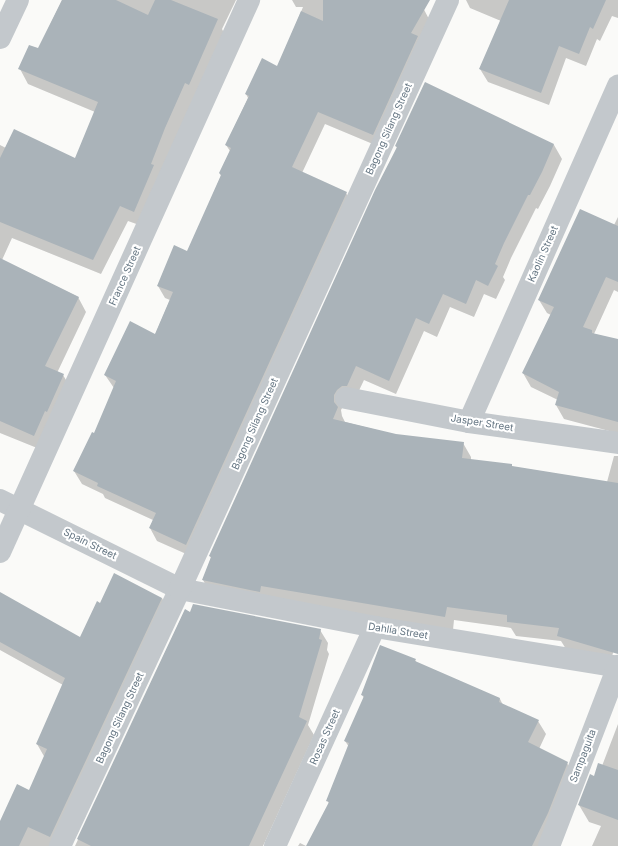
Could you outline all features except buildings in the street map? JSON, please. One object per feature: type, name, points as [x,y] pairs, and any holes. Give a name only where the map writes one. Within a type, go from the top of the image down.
[{"type":"street","points":[[0,38],[18,0]]},
{"type":"street","name":"France Street","points":[[0,552],[249,0]]},
{"type":"street","name":"Bagong Silang Street","points":[[60,846],[180,589],[448,0]]},
{"type":"street","name":"Kaolin Street","points":[[469,422],[618,85]]},
{"type":"street","name":"Jasper Street","points":[[346,398],[469,422],[618,443]]},
{"type":"street","name":"Spain Street","points":[[0,500],[180,589]]},
{"type":"street","name":"Dahlia Street","points":[[180,589],[375,628],[618,666]]},
{"type":"street","name":"Rosas Street","points":[[275,846],[375,628]]},
{"type":"street","name":"Sampaguita","points":[[549,846],[618,666]]}]
